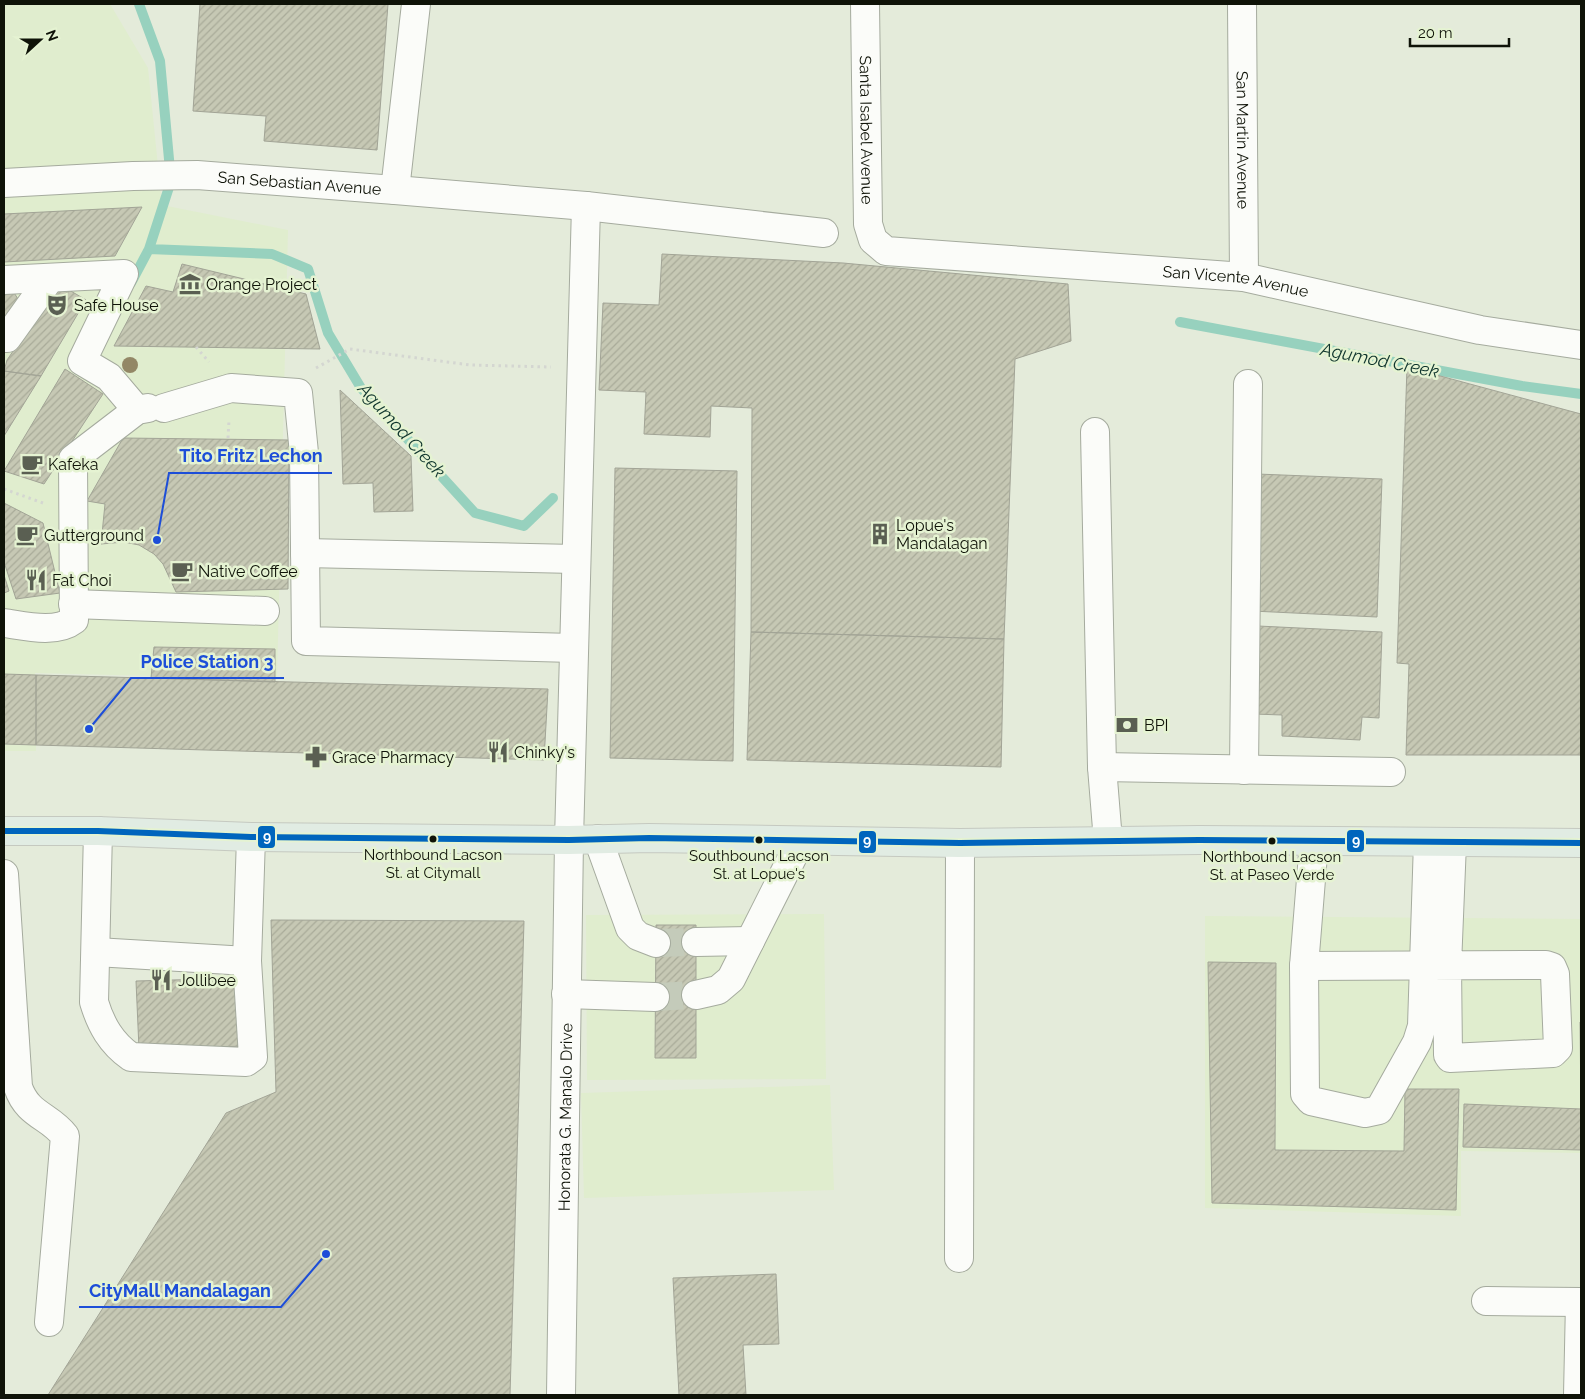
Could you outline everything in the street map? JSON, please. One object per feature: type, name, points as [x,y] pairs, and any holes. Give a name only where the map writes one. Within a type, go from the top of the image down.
[{"type":"main road","points":[[4,832],[98,831],[251,837],[569,840],[649,838],[800,842],[1581,843]]},
{"type":"street","name":"San Sebastian Avenue","points":[[4,183],[133,176],[196,175],[395,190],[416,4]]},
{"type":"street","name":"Santa Isabel Avenue","points":[[865,4],[868,224],[873,240],[886,251]]},
{"type":"street","name":"San Martin Avenue","points":[[1242,4],[1244,277]]},
{"type":"street","points":[[395,190],[586,206],[824,233]]},
{"type":"street","name":"Honorata G. Manalo Drive","points":[[561,1395],[573,648],[586,206]]},
{"type":"street","name":"San Vicente Avenue","points":[[886,251],[1244,277],[1480,330],[1581,345]]},
{"type":"street","points":[[4,280],[124,274],[82,361],[109,377],[150,409]]},
{"type":"street","points":[[4,338],[7,338],[50,278]]},
{"type":"street","points":[[1244,770],[1248,384]]},
{"type":"street","points":[[4,623],[54,627],[68,625],[74,620],[73,459],[150,409],[231,388],[298,393],[304,453],[306,640],[573,648]]},
{"type":"street","points":[[1095,432],[1102,767],[1108,841]]},
{"type":"street","points":[[305,553],[575,559]]},
{"type":"street","points":[[73,604],[265,611]]},
{"type":"street","points":[[1102,767],[1391,772]]},
{"type":"street","points":[[98,831],[94,1002],[99,1021],[119,1049],[131,1057],[250,1061],[254,1057],[247,961],[251,837]]},
{"type":"street","points":[[598,839],[630,928],[638,936],[656,943]]},
{"type":"street","points":[[696,996],[718,990],[731,979],[800,842]]},
{"type":"street","points":[[1314,842],[1304,966],[1305,1094],[1311,1101],[1364,1113],[1379,1110],[1417,1042],[1422,1026],[1435,965],[1440,843]]},
{"type":"street","points":[[959,1258],[960,843]]},
{"type":"street","points":[[4,874],[18,1087],[26,1104],[65,1136],[49,1322]]},
{"type":"street","points":[[696,942],[750,941]]},
{"type":"street","points":[[96,952],[247,961]]},
{"type":"street","points":[[1304,966],[1435,965],[1546,965],[1552,968],[1555,974],[1558,1048],[1549,1054],[1450,1058],[1447,1049],[1435,965]]},
{"type":"street","points":[[566,994],[655,997]]},
{"type":"street","points":[[1486,1301],[1580,1302],[1578,1395]]},
{"type":"path","points":[[318,366],[350,349],[470,366],[581,368]]},
{"type":"path","points":[[4,489],[9,490]]},
{"type":"shaded area","points":[[4,4],[110,4],[148,68],[162,205],[288,230],[277,679],[35,673],[36,751],[4,751]]},
{"type":"shaded area","points":[[824,914],[826,1079],[587,1080],[586,915]]},
{"type":"shaded area","points":[[1205,916],[1581,919],[1581,1153],[1461,1151],[1461,1216],[1205,1208]]},
{"type":"shaded area","points":[[830,1085],[834,1190],[584,1198],[581,1093]]},
{"type":"building","points":[[200,4],[388,4],[377,150],[264,141],[266,116],[193,111]]},
{"type":"building","points":[[142,207],[115,256],[4,262],[4,214]]},
{"type":"building","name":"Lopue's Mandalagan","points":[[662,254],[843,263],[1068,284],[1071,341],[1015,359],[1004,639],[751,632],[752,408],[711,406],[710,437],[644,434],[646,392],[599,390],[603,303],[659,305]]},
{"type":"building","points":[[182,264],[306,294],[320,349],[114,346],[146,286],[173,292]]},
{"type":"building","points":[[59,284],[86,300],[41,376],[4,371],[7,360]]},
{"type":"building","points":[[4,285],[11,288],[18,299],[8,317],[4,318]]},
{"type":"building","points":[[1407,367],[1581,414],[1581,755],[1406,755],[1409,664],[1397,663]]},
{"type":"building","points":[[65,369],[103,394],[44,484],[4,471]]},
{"type":"building","points":[[4,371],[41,376],[4,436]]},
{"type":"building","points":[[340,390],[411,456],[413,511],[374,512],[373,483],[343,484]]},
{"type":"building","points":[[123,438],[289,440],[288,589],[176,592],[163,564],[154,554],[139,545],[124,542],[101,544],[105,504],[87,501]]},
{"type":"building","points":[[615,468],[737,471],[733,761],[610,758]]},
{"type":"building","points":[[1257,474],[1382,479],[1377,617],[1252,611]]},
{"type":"building","points":[[4,503],[43,523],[60,593],[16,599],[4,562]]},
{"type":"building","points":[[4,575],[9,591],[4,593]]},
{"type":"building","points":[[1258,626],[1382,632],[1379,718],[1362,717],[1360,740],[1282,736],[1282,715],[1254,714]]},
{"type":"building","points":[[751,632],[1004,639],[1001,767],[747,760]]},
{"type":"building","points":[[154,647],[275,649],[275,682],[151,678]]},
{"type":"building","points":[[4,674],[36,675],[36,745],[4,744]]},
{"type":"building","points":[[36,675],[548,689],[544,760],[36,745]]},
{"type":"building","points":[[271,920],[524,921],[510,1395],[48,1395],[226,1113],[276,1092]]},
{"type":"building","points":[[656,925],[696,925],[696,1058],[655,1058]]},
{"type":"building","points":[[1208,962],[1276,963],[1275,1150],[1404,1151],[1405,1089],[1459,1089],[1456,1210],[1212,1203]]},
{"type":"building","points":[[245,978],[248,1046],[139,1049],[136,981]]},
{"type":"building","points":[[1580,1022],[1581,1022],[1581,1109]]},
{"type":"building","points":[[1464,1104],[1581,1109],[1581,1150],[1463,1147]]},
{"type":"building","points":[[776,1274],[779,1344],[743,1345],[746,1395],[679,1395],[673,1278]]},
{"type":"waterway","name":"Agumod Creek","points":[[131,283],[149,249],[171,181],[160,61],[139,4]]},
{"type":"waterway","name":"Agumod Creek","points":[[149,249],[272,254],[308,269],[328,333],[361,388],[475,513],[524,526],[553,498]]},
{"type":"waterway","name":"Agumod Creek","points":[[1180,322],[1522,386],[1581,394]]},
{"type":"tunnel","points":[[656,943],[696,942]]},
{"type":"tunnel","points":[[655,997],[696,995]]},
{"type":"transit line","name":"9","points":[[4,831],[98,831],[251,837],[569,840],[649,838],[960,843],[1199,840],[1581,843]]},
{"type":"place","name":"Orange Project","points":[[190,284]]},
{"type":"place","name":"Safe House","points":[[57,305]]},
{"type":"place","name":"Kafeka","points":[[32,464]]},
{"type":"place","name":"Lopue's Mandalagan","points":[[880,534]]},
{"type":"place","name":"Gutterground","points":[[27,535]]},
{"type":"place","name":"Tito Fritz Lechon","points":[[157,540]]},
{"type":"place","name":"Native Coffee","points":[[182,571]]},
{"type":"place","name":"Fat Choi","points":[[36,580]]},
{"type":"place","name":"BPI","points":[[1127,725]]},
{"type":"place","name":"Police Station 3","points":[[89,729]]},
{"type":"place","name":"Chinky's","points":[[498,752]]},
{"type":"place","name":"Grace Pharmacy","points":[[316,757]]},
{"type":"place","name":"Northbound Lacson St. at Citymall","points":[[433,839]]},
{"type":"place","name":"Southbound Lacson St. at Lopue's","points":[[759,840]]},
{"type":"place","name":"Northbound Lacson St. at Paseo Verde","points":[[1272,841]]},
{"type":"place","name":"Jollibee","points":[[161,980]]},
{"type":"place","name":"CityMall Mandalagan","points":[[326,1254]]}]
